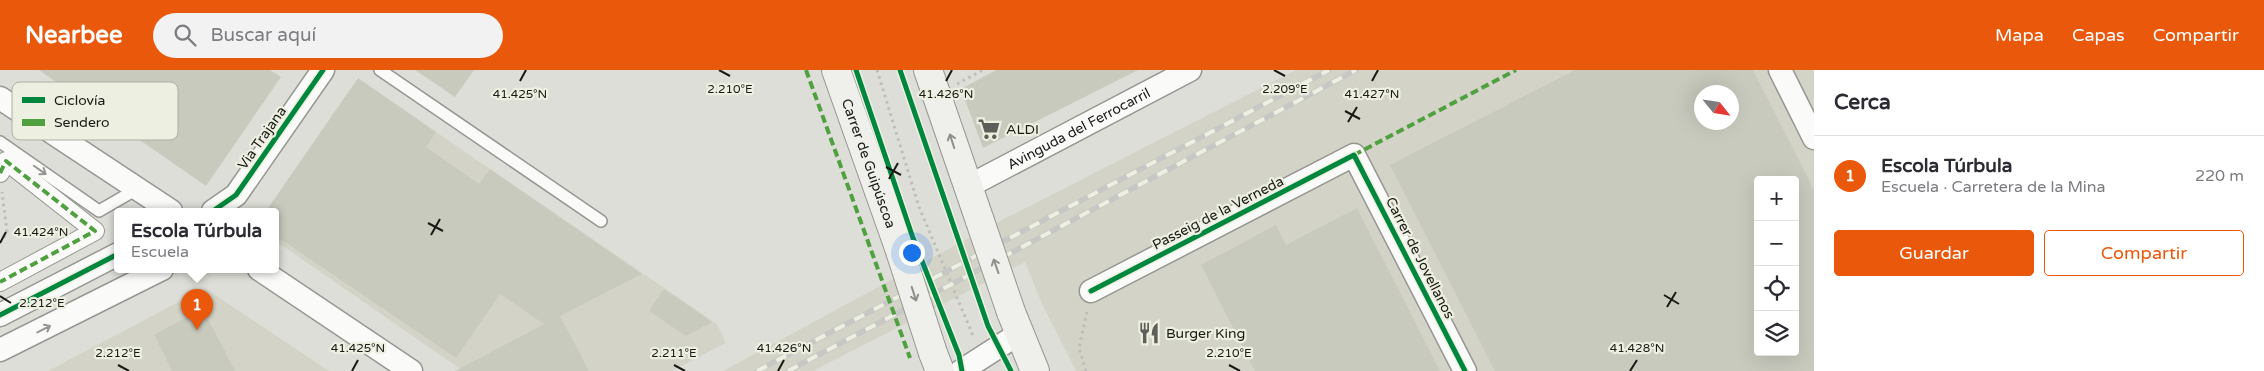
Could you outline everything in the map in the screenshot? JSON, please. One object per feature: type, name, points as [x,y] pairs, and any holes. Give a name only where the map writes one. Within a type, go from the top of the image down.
[{"type":"main road","name":"Carrer de Guipúscoa","points":[[836,70],[937,362]]},
{"type":"main road","points":[[928,70],[967,187],[1035,371]]},
{"type":"street","name":"Via Trajana","points":[[217,208],[236,195],[323,70]]},
{"type":"street","name":"Avinguda del Ferrocarril","points":[[967,187],[1190,70]]},
{"type":"street","points":[[1780,70],[1814,138]]},
{"type":"street","points":[[0,98],[12,106]]},
{"type":"street","points":[[63,140],[166,208]]},
{"type":"street","name":"Passeig de la Verneda","points":[[1091,292],[1354,155]]},
{"type":"street","name":"Carrer de Jovellanos","points":[[1354,155],[1465,371]]},
{"type":"street","points":[[0,282],[94,231],[6,161],[1,179]]},
{"type":"street","points":[[0,315],[114,256]]},
{"type":"street","points":[[0,350],[154,273]]},
{"type":"street","points":[[265,273],[411,371]]},
{"type":"street","points":[[961,371],[1016,323]]},
{"type":"lane","points":[[380,70],[601,221]]},
{"type":"lane","points":[[0,142],[99,211],[137,189]]},
{"type":"path","points":[[877,70],[919,207],[960,308],[977,344]]},
{"type":"path","points":[[954,86],[983,70]]},
{"type":"path","points":[[0,244],[7,232],[1,179]]},
{"type":"path","points":[[1086,371],[1079,348],[1091,292]]},
{"type":"shaded area","points":[[1296,70],[1814,70],[1814,371],[1076,371],[1043,306],[1025,262],[813,371],[723,371],[1004,219]]},
{"type":"shaded area","points":[[360,80],[717,324],[726,343],[672,371],[463,371],[279,243],[279,208],[272,208]]},
{"type":"shaded area","points":[[205,288],[329,371],[48,371]]},
{"type":"building","points":[[39,70],[270,70],[281,77],[206,186],[140,140],[178,140],[178,82],[56,82]]},
{"type":"building","points":[[415,70],[474,70],[455,97]]},
{"type":"building","points":[[996,70],[1138,70],[983,148],[961,89]]},
{"type":"building","points":[[1575,70],[1753,70],[1814,190],[1814,371],[1495,371],[1390,165]]},
{"type":"building","points":[[358,78],[436,132],[426,147],[479,184],[490,169],[642,274],[560,316],[589,371],[455,371],[544,324],[500,294],[456,358],[279,238],[279,208],[268,208]]},
{"type":"building","points":[[1357,208],[1440,371],[1255,371],[1201,265],[1276,225],[1286,245]]},
{"type":"building","points":[[664,289],[712,322],[686,336],[649,311]]},
{"type":"building","points":[[202,309],[235,371],[172,371],[154,335]]},
{"type":"railway","points":[[757,371],[1329,70]]},
{"type":"railway","points":[[788,371],[1356,70]]},
{"type":"marked path","points":[[806,70],[910,358]]},
{"type":"marked path","points":[[1354,155],[1516,70]]},
{"type":"marked path","points":[[0,173],[6,161],[95,231],[0,282]]},
{"type":"cycle path","points":[[217,208],[236,195],[323,70]]},
{"type":"cycle path","points":[[856,70],[913,238],[959,355],[962,371]]},
{"type":"cycle path","points":[[900,70],[988,326],[1011,371]]},
{"type":"cycle path","points":[[1091,291],[1354,155],[1465,371]]},
{"type":"cycle path","points":[[0,315],[114,256]]},
{"type":"place","name":"ALDI","points":[[989,129]]},
{"type":"place","name":"Escola Túrbula","points":[[197,330]]},
{"type":"place","name":"Burger King","points":[[1149,333]]}]
